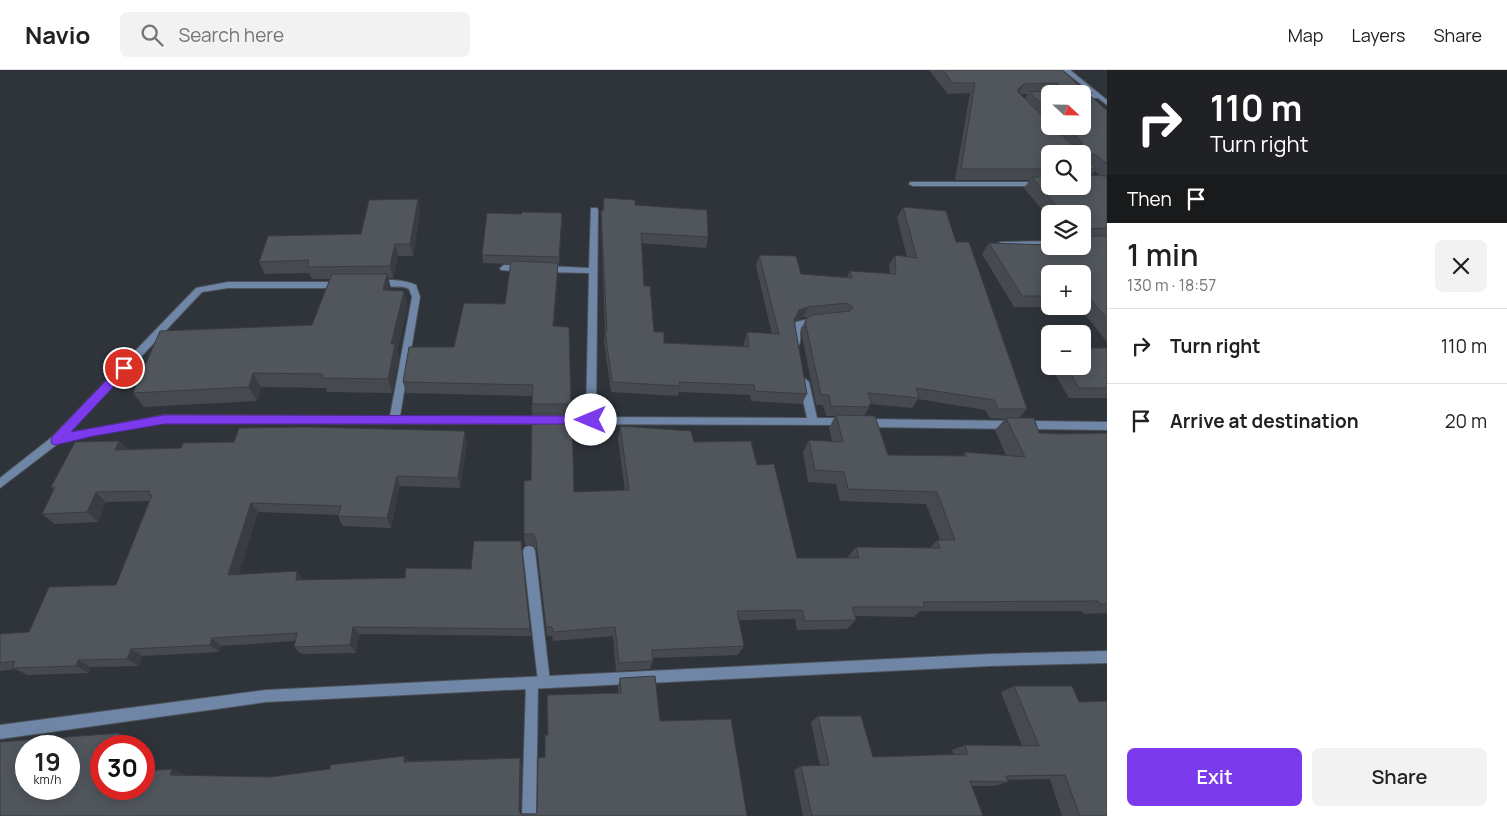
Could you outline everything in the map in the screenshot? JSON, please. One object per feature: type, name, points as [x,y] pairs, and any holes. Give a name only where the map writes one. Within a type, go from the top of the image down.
[{"type":"street","points":[[1066,70],[1107,103]]},
{"type":"street","points":[[1091,96],[1098,96]]},
{"type":"street","points":[[913,184],[1041,184]]},
{"type":"street","points":[[591,420],[594,210]]},
{"type":"street","points":[[991,244],[1041,243]]},
{"type":"street","points":[[504,268],[593,271]]},
{"type":"street","points":[[368,284],[405,283],[412,287],[416,297],[394,420]]},
{"type":"street","points":[[0,484],[56,440],[199,290],[228,285],[350,285]]},
{"type":"street","points":[[799,357],[795,331],[799,324],[825,319]]},
{"type":"street","points":[[803,376],[813,422]]},
{"type":"street","points":[[56,440],[94,431],[164,419],[591,420],[1107,426]]},
{"type":"street","points":[[529,551],[538,682],[529,816]]},
{"type":"street","points":[[0,732],[266,696],[990,660],[1107,657]]},
{"type":"building","points":[[943,70],[1062,70],[1079,85],[1058,85],[1058,83],[1024,84],[1018,89],[1018,92],[1041,114],[1041,135],[1062,135],[1072,145],[1041,145],[1041,169],[961,169],[975,83],[953,83]]},
{"type":"building","points":[[1041,91],[1041,103],[1029,92]]},
{"type":"building","points":[[1091,96],[1107,109],[1107,164],[1091,153],[1091,145],[1082,145],[1082,142],[1075,135],[1091,135]]},
{"type":"building","points":[[1091,175],[1107,177],[1107,228],[1091,229],[1091,205],[1055,205],[1047,195],[1091,195]]},
{"type":"building","points":[[1032,177],[1041,177],[1041,188]]},
{"type":"building","points":[[604,198],[635,200],[635,205],[707,210],[708,237],[641,233],[644,286],[650,286],[654,332],[664,332],[664,343],[749,347],[747,332],[779,334],[759,255],[796,256],[801,274],[852,278],[850,271],[896,274],[895,255],[917,258],[903,207],[946,211],[956,242],[969,242],[1027,409],[998,409],[994,400],[916,388],[919,398],[868,393],[872,404],[869,404],[870,407],[831,406],[829,395],[821,395],[805,321],[813,315],[850,311],[853,307],[847,303],[808,307],[799,310],[794,320],[807,394],[755,391],[754,385],[679,382],[680,386],[612,382],[605,331],[607,331],[601,211],[603,211]]},
{"type":"building","points":[[418,199],[410,244],[395,244],[390,266],[307,267],[309,260],[259,262],[268,236],[361,234],[369,200]]},
{"type":"building","points":[[522,212],[562,213],[559,257],[482,255],[487,213],[521,214]]},
{"type":"building","points":[[1091,236],[1107,236],[1107,319],[1091,299],[1091,265],[1041,265],[1041,296],[1022,296],[989,243],[1041,245],[1041,255],[1091,255]]},
{"type":"building","points":[[511,261],[558,263],[553,326],[569,327],[571,404],[532,404],[533,385],[403,382],[409,347],[454,347],[464,303],[505,304]]},
{"type":"building","points":[[332,274],[387,274],[383,290],[404,291],[391,344],[395,344],[388,379],[321,378],[323,374],[253,373],[249,387],[133,393],[160,331],[312,325]]},
{"type":"building","points":[[1091,348],[1107,348],[1107,388],[1079,388],[1071,375],[1091,375]]},
{"type":"building","points":[[532,414],[572,414],[574,492],[629,490],[620,426],[691,431],[694,442],[751,441],[757,465],[774,464],[797,558],[859,558],[856,547],[940,548],[937,540],[955,540],[937,492],[848,489],[844,472],[815,470],[809,440],[843,442],[836,415],[875,416],[888,455],[966,456],[965,452],[1025,457],[1006,418],[1034,418],[1039,433],[1107,433],[1107,604],[1100,604],[1098,601],[923,602],[925,607],[852,607],[856,620],[805,621],[802,610],[737,611],[744,646],[652,650],[653,661],[619,663],[615,627],[553,632],[552,627],[546,627],[536,540],[533,534],[524,534],[524,481],[531,480]]},
{"type":"building","points":[[307,427],[465,431],[458,478],[397,476],[387,518],[338,516],[341,506],[251,503],[228,575],[297,571],[296,580],[405,578],[406,568],[471,569],[474,541],[521,541],[530,629],[353,627],[350,645],[294,647],[297,633],[212,638],[210,645],[131,649],[127,659],[78,660],[76,666],[12,668],[15,661],[0,663],[0,634],[29,632],[49,587],[116,585],[152,495],[149,495],[150,491],[96,492],[87,512],[42,514],[55,487],[51,487],[75,442],[119,441],[115,450],[181,448],[183,443],[234,442],[239,428]]},
{"type":"building","points":[[655,676],[660,721],[731,719],[747,816],[0,816],[0,742],[15,741],[15,800],[80,800],[80,736],[90,735],[90,800],[155,800],[155,770],[172,769],[170,775],[270,777],[330,769],[330,765],[404,756],[404,762],[520,758],[519,812],[521,814],[535,814],[537,812],[538,758],[545,757],[545,735],[548,735],[547,695],[621,693],[620,678]]},
{"type":"building","points":[[1014,686],[1072,686],[1079,702],[1107,701],[1107,816],[1080,816],[1065,775],[1006,776],[1008,782],[970,781],[983,816],[812,816],[801,766],[829,765],[818,716],[861,716],[873,757],[968,754],[965,745],[1039,746]]},
{"type":"building","points":[[120,733],[119,735],[93,735]]},
{"type":"route","points":[[124,368],[56,440],[94,431],[164,419],[591,420]]}]
